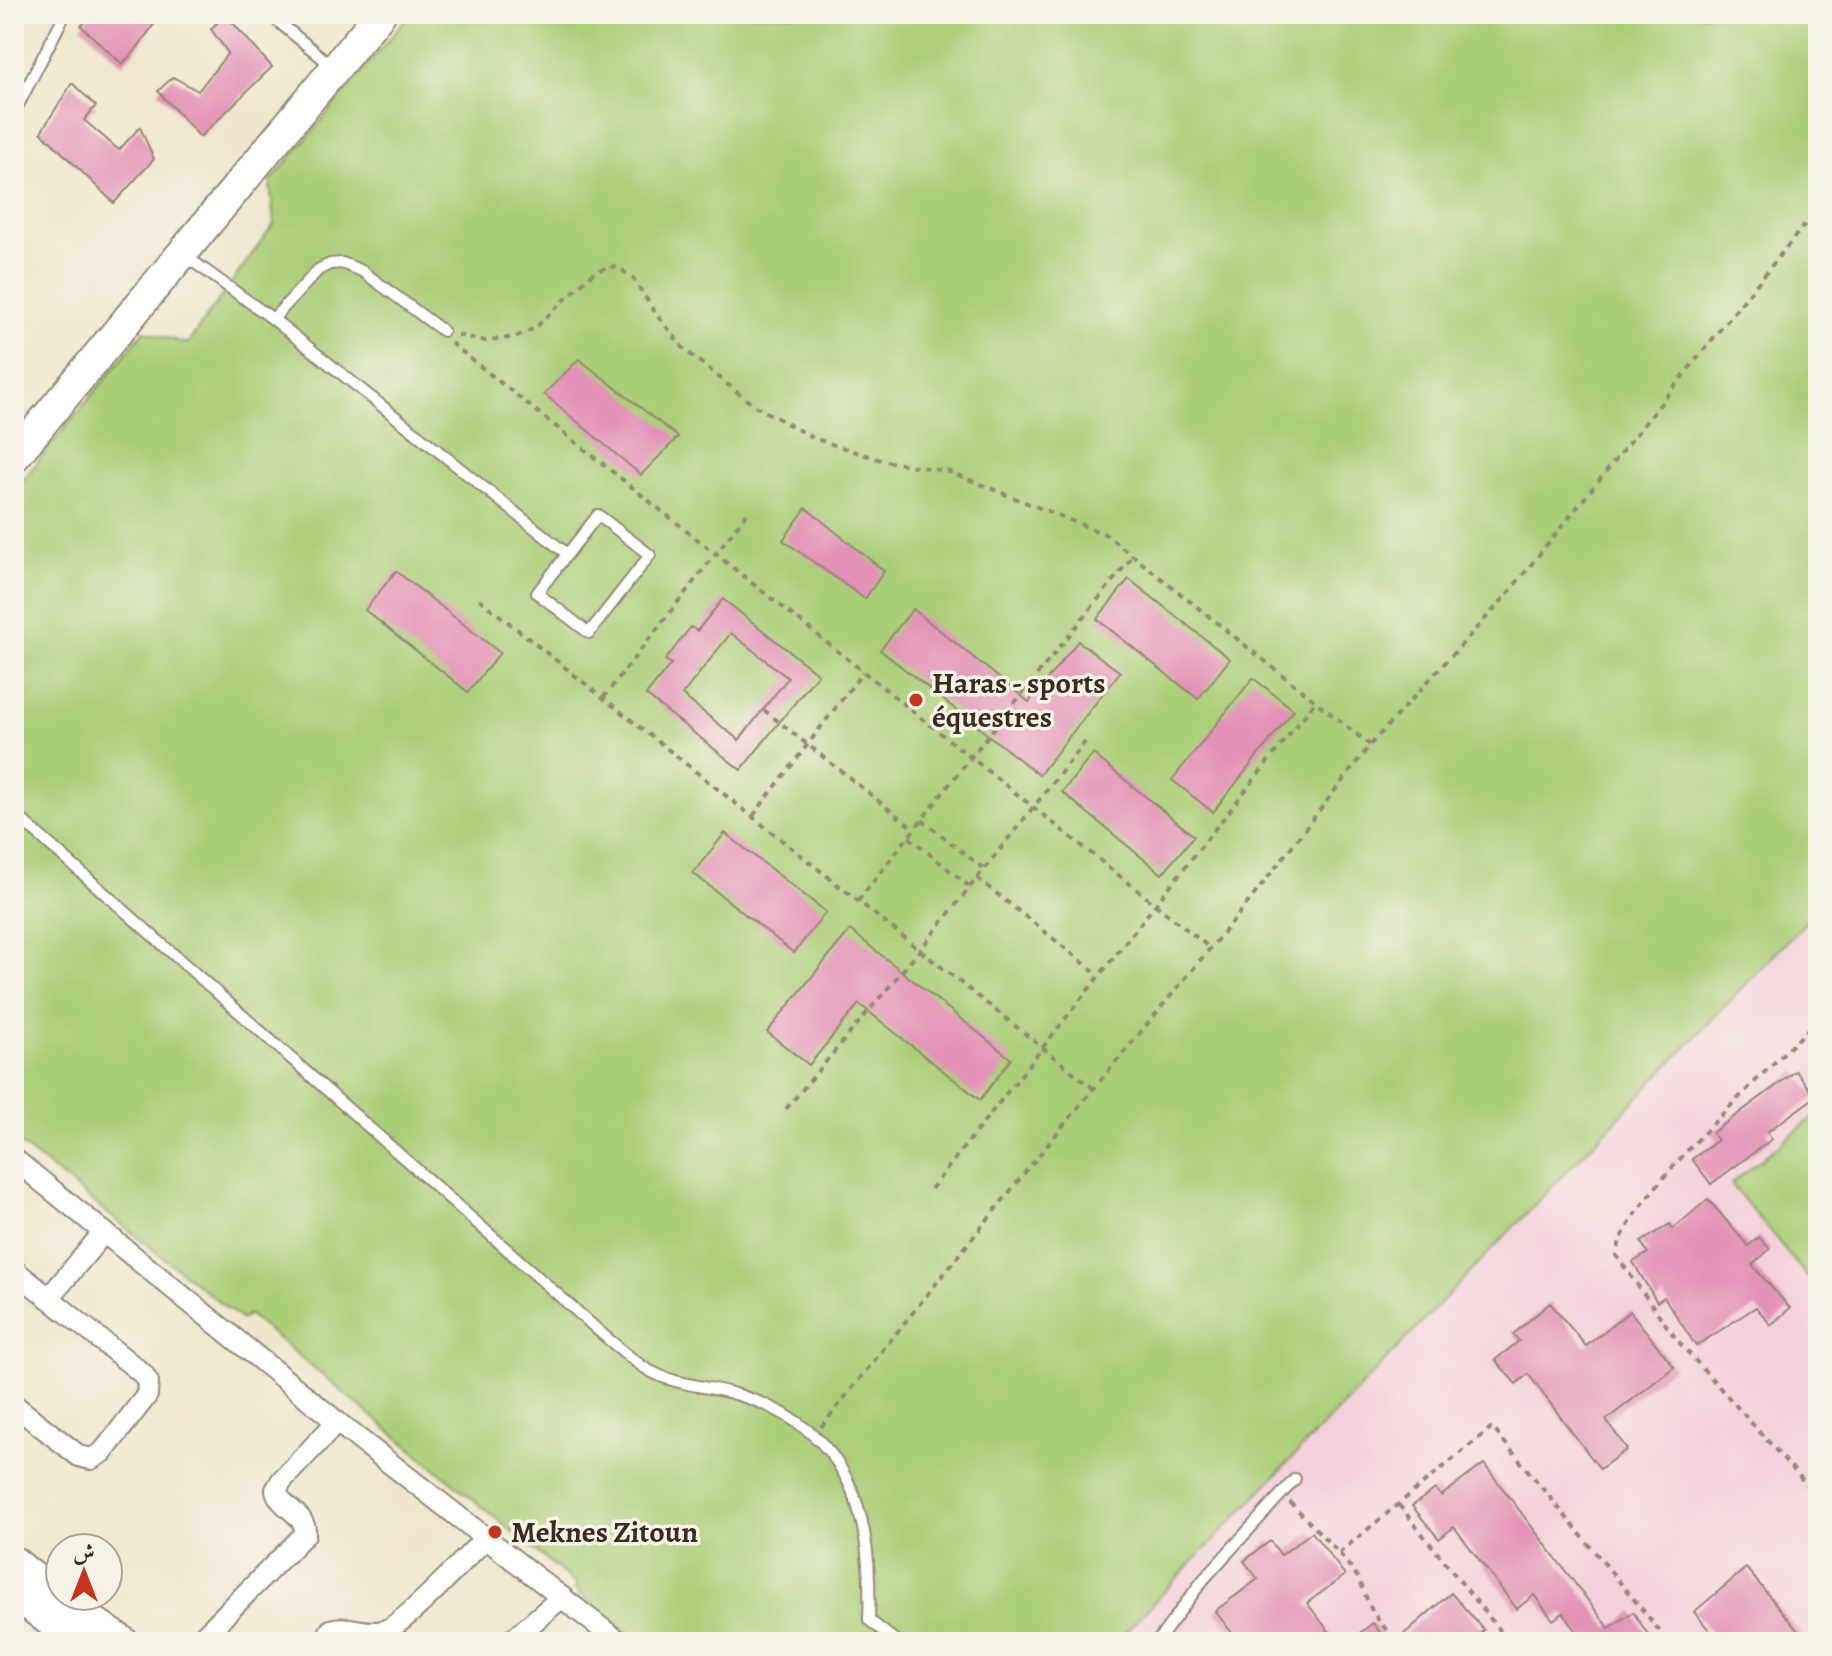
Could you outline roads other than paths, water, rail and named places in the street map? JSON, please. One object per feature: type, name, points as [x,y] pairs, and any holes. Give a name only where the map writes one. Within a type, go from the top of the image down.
[{"type":"main road","points":[[14,457],[380,14]]},
{"type":"main road","points":[[14,1562],[52,1593],[123,1642]]},
{"type":"main road","points":[[14,1593],[77,1642]]},
{"type":"street","points":[[14,1159],[337,1422],[619,1642]]},
{"type":"street","points":[[49,1298],[104,1232]]},
{"type":"street","points":[[14,1270],[143,1374],[148,1382],[147,1395],[103,1452],[91,1459],[79,1456],[14,1405]]},
{"type":"street","points":[[198,1642],[305,1534],[304,1523],[279,1498],[276,1490],[337,1422]]},
{"type":"street","points":[[324,1642],[331,1630],[337,1628],[374,1632],[397,1624],[486,1538]]},
{"type":"street","points":[[510,1642],[562,1597]]},
{"type":"lane","points":[[14,113],[65,14]]},
{"type":"lane","points":[[269,14],[334,68]]},
{"type":"lane","points":[[182,254],[273,319],[567,554]]},
{"type":"lane","points":[[273,319],[318,270],[342,263],[362,271],[443,331]]},
{"type":"lane","points":[[598,515],[650,555],[589,633],[537,593],[567,554],[598,515]]},
{"type":"lane","points":[[14,813],[639,1364],[664,1377],[760,1402],[788,1416],[814,1435],[838,1461],[865,1526],[871,1575],[869,1620],[897,1642]]},
{"type":"lane","points":[[1157,1642],[1203,1580],[1295,1479]]},
{"type":"place","name":"Haras - sports équestres","points":[[916,700]]},
{"type":"place","name":"Meknes Zitoun","points":[[495,1532]]}]
